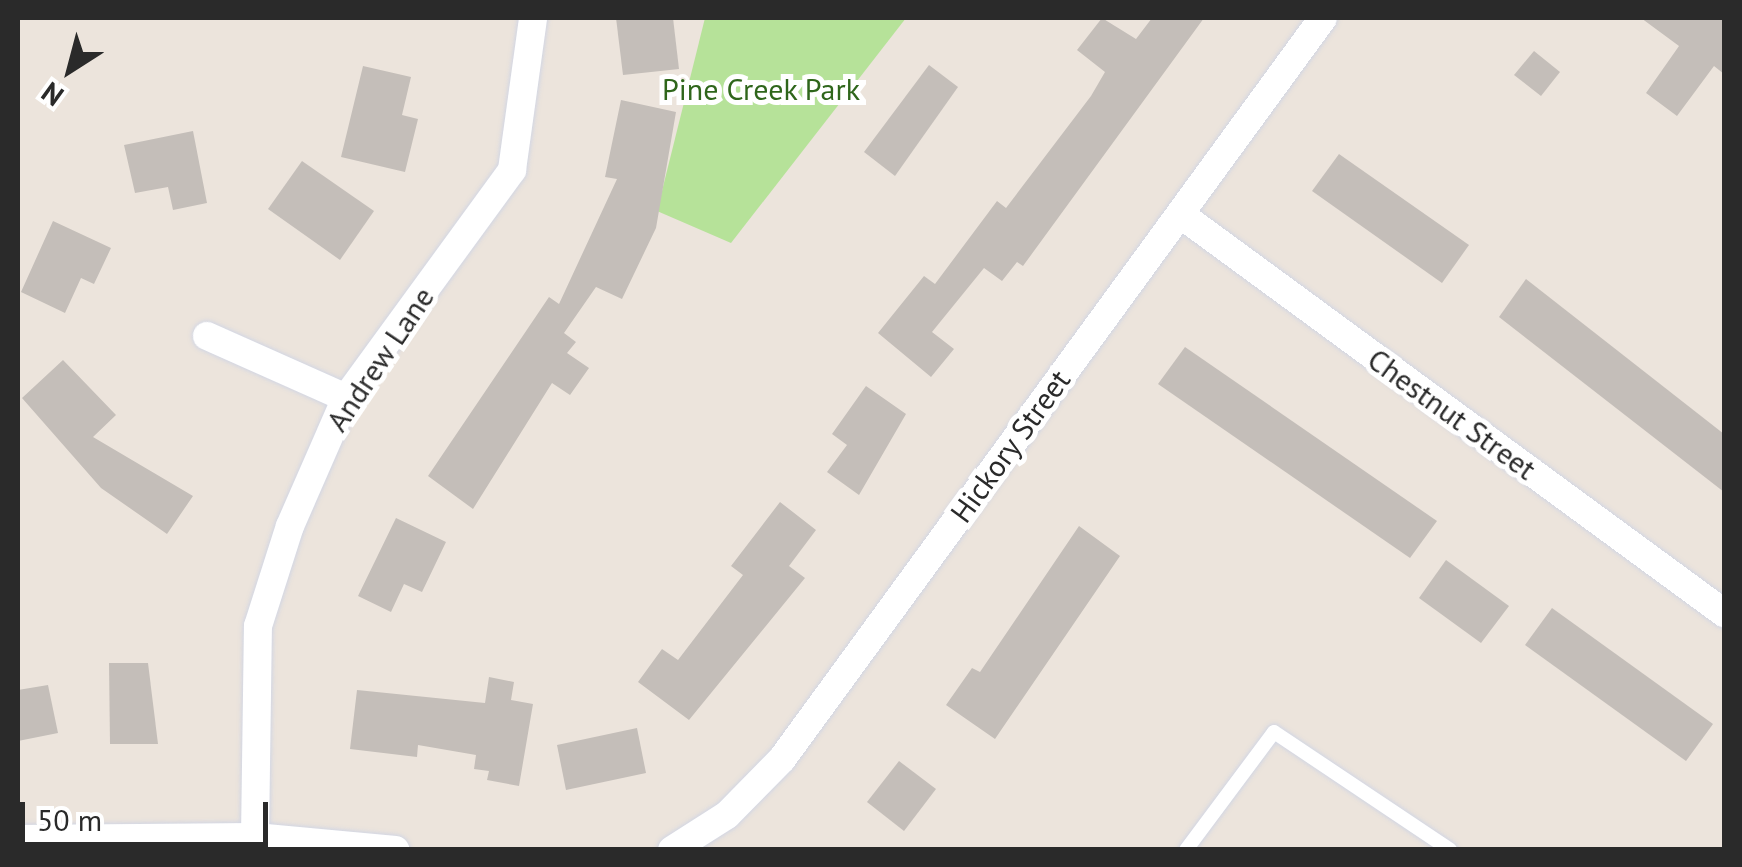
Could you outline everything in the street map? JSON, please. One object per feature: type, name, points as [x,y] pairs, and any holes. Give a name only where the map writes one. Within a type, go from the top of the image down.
[{"type":"street","name":"Andrew Lane","points":[[256,837],[258,626],[346,398],[512,170],[532,18]]},
{"type":"street","name":"Hickory Street","points":[[672,850],[727,814],[782,759],[1323,18]]},
{"type":"street","name":"Chestnut Street","points":[[1180,214],[1724,613]]},
{"type":"street","points":[[207,336],[346,398]]},
{"type":"street","points":[[18,838],[256,837],[395,850]]},
{"type":"lane","points":[[1186,850],[1274,732],[1450,850]]},
{"type":"green space","name":"Pine Creek Park","points":[[705,18],[906,18],[731,243],[657,211]]},
{"type":"building","points":[[616,18],[673,18],[679,69],[623,75]]},
{"type":"building","points":[[1102,18],[1136,39],[1152,18],[1204,18],[1023,266],[1017,262],[1002,281],[984,268],[932,332],[954,349],[931,377],[878,333],[924,276],[935,284],[997,201],[1006,208],[1091,96],[1105,72],[1077,50]]},
{"type":"building","points":[[1641,18],[1724,18],[1724,74],[1714,66],[1677,116],[1646,93],[1679,46]]},
{"type":"building","points":[[1534,51],[1560,72],[1541,96],[1514,75]]},
{"type":"building","points":[[929,65],[958,87],[895,176],[864,152]]},
{"type":"building","points":[[363,66],[411,77],[402,115],[418,119],[405,172],[341,157]]},
{"type":"building","points":[[621,100],[676,112],[656,228],[622,299],[596,287],[564,333],[576,342],[567,353],[589,368],[570,395],[552,383],[473,509],[428,476],[549,297],[559,304],[617,179],[605,177]]},
{"type":"building","points":[[193,131],[207,203],[173,210],[168,187],[135,193],[124,145]]},
{"type":"building","points":[[1339,154],[1469,245],[1442,283],[1312,191]]},
{"type":"building","points":[[302,161],[374,211],[340,260],[268,209]]},
{"type":"building","points":[[53,221],[111,248],[94,284],[81,278],[65,313],[21,292]]},
{"type":"building","points":[[1526,279],[1724,434],[1724,492],[1499,317]]},
{"type":"building","points":[[1185,347],[1437,521],[1410,558],[1158,384]]},
{"type":"building","points":[[63,360],[116,415],[93,437],[193,496],[167,534],[101,488],[22,398]]},
{"type":"building","points":[[866,386],[906,414],[859,495],[827,472],[847,445],[832,434]]},
{"type":"building","points":[[780,502],[816,530],[789,566],[805,578],[689,720],[638,682],[662,649],[678,660],[743,575],[731,566]]},
{"type":"building","points":[[396,518],[446,542],[422,592],[404,584],[391,612],[358,596]]},
{"type":"building","points":[[1079,526],[1120,556],[995,739],[946,705],[972,668],[980,672]]},
{"type":"building","points":[[1446,560],[1509,606],[1481,643],[1419,598]]},
{"type":"building","points":[[1552,608],[1713,724],[1686,761],[1525,645]]},
{"type":"building","points":[[109,663],[148,663],[158,744],[110,744]]},
{"type":"building","points":[[489,677],[514,682],[511,700],[533,704],[519,786],[487,780],[489,771],[474,769],[476,755],[418,745],[417,757],[350,749],[357,690],[485,703]]},
{"type":"building","points":[[48,685],[58,733],[18,741],[18,690]]},
{"type":"building","points":[[637,728],[646,773],[566,790],[557,745]]},
{"type":"building","points":[[899,761],[936,789],[904,831],[867,802]]}]
